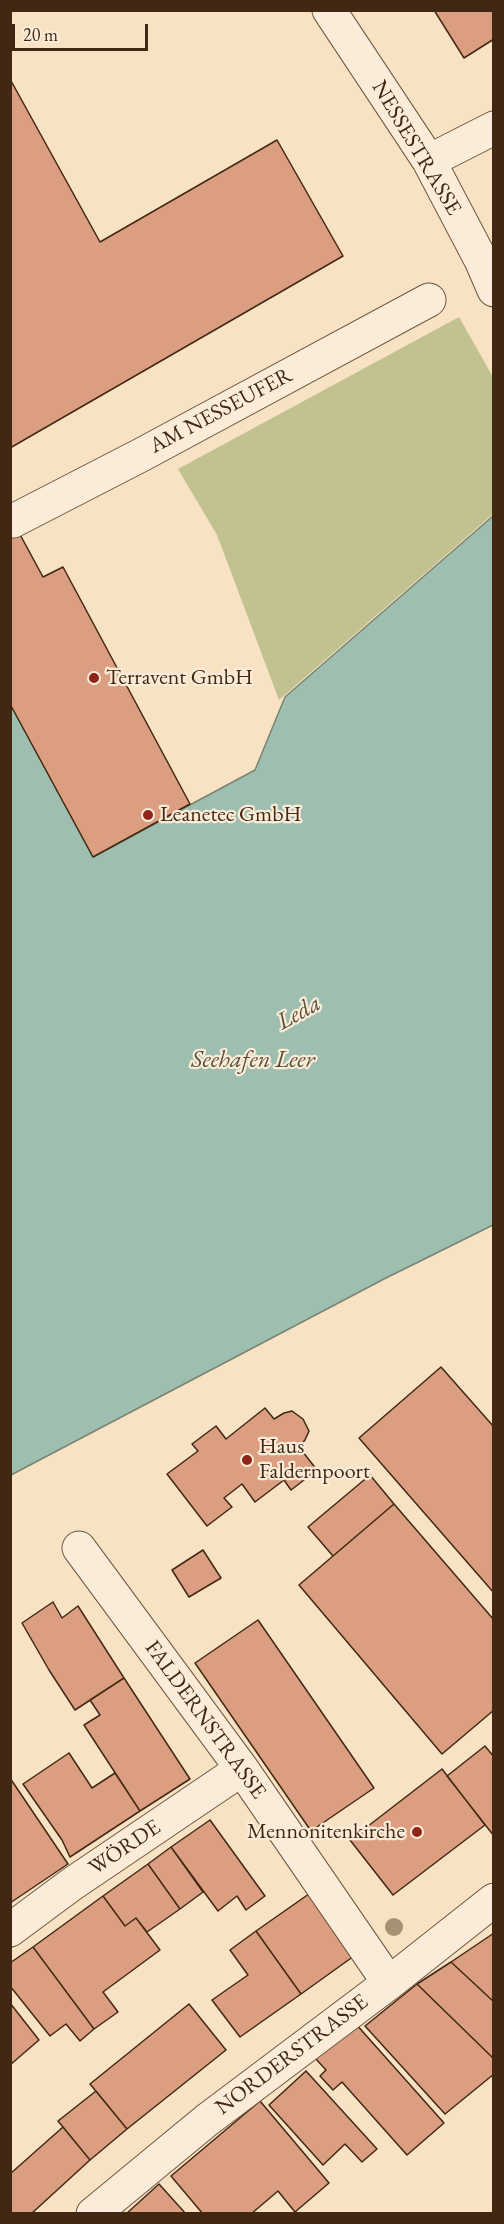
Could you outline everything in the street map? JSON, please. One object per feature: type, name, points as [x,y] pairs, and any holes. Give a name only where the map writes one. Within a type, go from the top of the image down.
[{"type":"street","name":"NESSESTRASSE","points":[[329,10],[429,161],[481,260],[494,290]]},
{"type":"street","points":[[429,161],[494,128]]},
{"type":"street","name":"AM NESSEUFER","points":[[13,521],[429,300]]},
{"type":"street","name":"FALDERNSTRASSE","points":[[79,1548],[242,1769],[389,1983]]},
{"type":"street","name":"WÖRDE","points":[[10,1930],[72,1884],[242,1769]]},
{"type":"street","name":"NORDERSTRASSE","points":[[93,2214],[207,2120],[389,1983],[494,1900]]},
{"type":"green space","points":[[459,317],[493,377],[493,514],[279,700],[217,535],[178,469]]},
{"type":"water","name":"Seehafen Leer","points":[[493,516],[493,1225],[384,1279],[11,1475],[11,711],[13,709],[93,857],[255,770],[285,697]]},
{"type":"building","points":[[434,10],[494,10],[494,39],[464,58]]},
{"type":"building","points":[[10,79],[100,242],[277,140],[343,256],[10,448]]},
{"type":"building","points":[[10,516],[43,577],[63,567],[190,804],[93,857],[10,704]]},
{"type":"building","points":[[441,1367],[494,1427],[494,1593],[359,1438]]},
{"type":"building","name":"Haus Faldernpoort","points":[[265,1408],[274,1419],[292,1411],[303,1419],[309,1431],[299,1447],[317,1470],[291,1490],[284,1480],[255,1502],[242,1484],[224,1498],[232,1507],[207,1526],[167,1474],[198,1451],[192,1444],[216,1426],[226,1439]]},
{"type":"building","points":[[370,1475],[394,1504],[333,1556],[308,1527]]},
{"type":"building","points":[[394,1504],[494,1620],[494,1710],[442,1754],[299,1585]]},
{"type":"building","points":[[203,1550],[221,1578],[189,1597],[172,1570]]},
{"type":"building","points":[[53,1602],[62,1618],[78,1606],[124,1678],[75,1710],[22,1623]]},
{"type":"building","points":[[258,1620],[374,1788],[311,1831],[195,1663]]},
{"type":"building","points":[[124,1678],[190,1779],[140,1811],[84,1725],[100,1715],[90,1700]]},
{"type":"building","points":[[485,1746],[494,1757],[494,1836],[447,1776]]},
{"type":"building","points":[[69,1753],[92,1788],[115,1773],[140,1811],[70,1857],[62,1840],[23,1784]]},
{"type":"building","name":"Mennonitenkirche","points":[[442,1769],[485,1825],[393,1895],[350,1840]]},
{"type":"building","points":[[10,1778],[68,1864],[10,1903]]},
{"type":"building","points":[[210,1820],[265,1896],[246,1910],[237,1896],[218,1911],[171,1847]]},
{"type":"building","points":[[171,1847],[203,1892],[180,1909],[148,1864]]},
{"type":"building","points":[[148,1864],[180,1909],[147,1932],[136,1918],[125,1926],[103,1896]]},
{"type":"building","points":[[316,1889],[361,1951],[301,1994],[256,1931]]},
{"type":"building","points":[[103,1896],[125,1926],[136,1918],[160,1950],[103,1992],[118,2012],[94,2029],[33,1947]]},
{"type":"building","points":[[256,1931],[301,1994],[240,2037],[212,2000],[248,1975],[230,1950]]},
{"type":"building","points":[[494,1933],[494,2002],[451,1962]]},
{"type":"building","points":[[33,1947],[94,2029],[80,2041],[66,2024],[50,2036],[10,1986],[10,1963]]},
{"type":"building","points":[[451,1962],[494,2002],[494,2059],[417,1984]]},
{"type":"building","points":[[417,1984],[494,2059],[494,2074],[445,2114],[365,2026]]},
{"type":"building","points":[[10,2003],[39,2040],[10,2065]]},
{"type":"building","points":[[189,2004],[226,2050],[127,2129],[90,2084]]},
{"type":"building","points":[[355,2023],[444,2123],[407,2155],[342,2082],[333,2090],[320,2076],[326,2070],[315,2058]]},
{"type":"building","points":[[306,2071],[377,2149],[362,2162],[345,2144],[323,2165],[269,2105]]},
{"type":"building","points":[[96,2091],[127,2129],[90,2160],[58,2121]]},
{"type":"building","points":[[260,2101],[329,2183],[295,2212],[278,2191],[251,2214],[203,2214],[171,2176]]},
{"type":"building","points":[[63,2127],[90,2160],[31,2214],[10,2214],[10,2174]]},
{"type":"building","points":[[159,2184],[186,2214],[126,2214]]},
{"type":"place","name":"Terravent GmbH","points":[[94,678]]},
{"type":"place","name":"Leanetec GmbH","points":[[148,815]]},
{"type":"place","name":"Haus Faldernpoort","points":[[247,1460]]},
{"type":"place","name":"Mennonitenkirche","points":[[417,1832]]},
{"type":"water label","name":"Leda","points":[[299,1013]]}]
